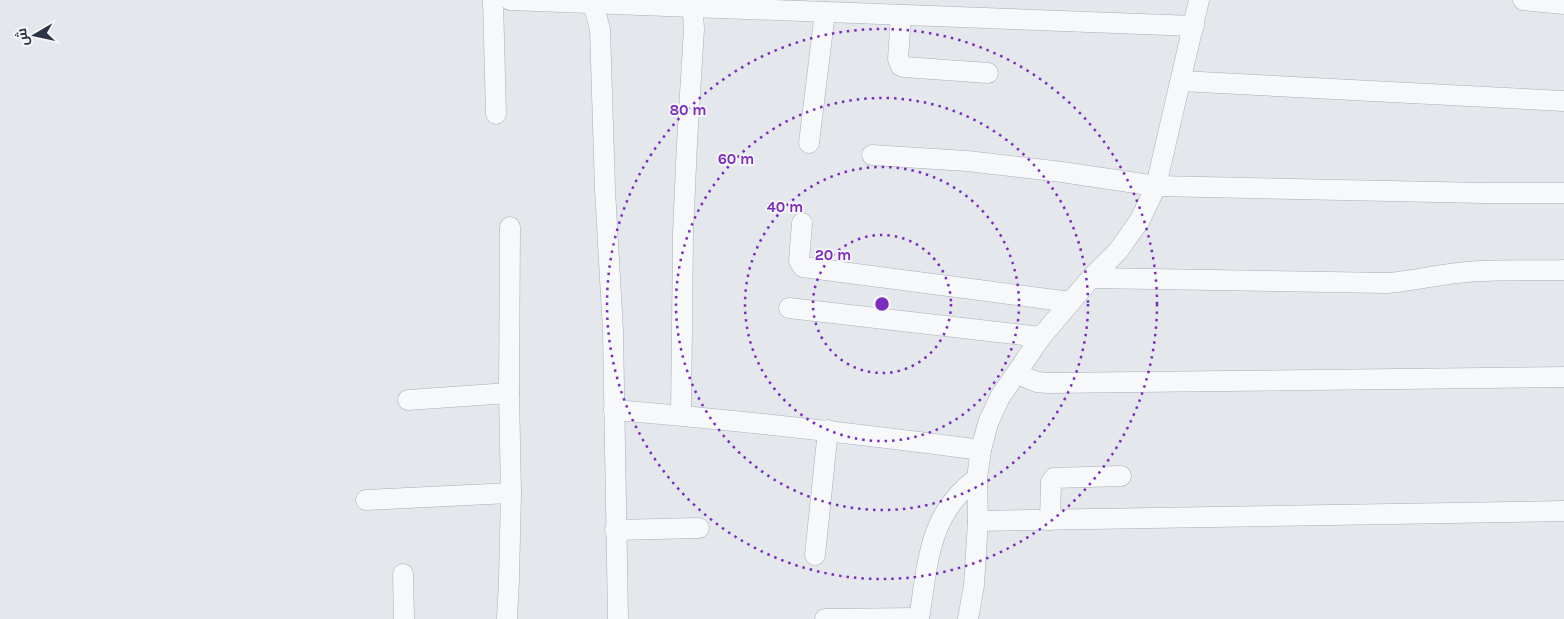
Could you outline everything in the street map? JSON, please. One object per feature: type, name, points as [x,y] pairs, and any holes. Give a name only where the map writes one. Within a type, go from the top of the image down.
[{"type":"street","points":[[493,0],[496,114]]},
{"type":"street","points":[[510,0],[798,5],[825,12],[1194,26]]},
{"type":"street","points":[[968,619],[974,585],[978,521],[977,478],[981,450],[988,423],[1000,397],[1041,337],[1090,278],[1118,251],[1140,220],[1156,186],[1199,0]]},
{"type":"street","points":[[1523,0],[1564,4]]},
{"type":"street","points":[[592,1],[600,29],[613,331],[618,619]]},
{"type":"street","points":[[681,415],[683,243],[694,29],[692,3]]},
{"type":"street","points":[[809,143],[825,12]]},
{"type":"street","points":[[901,15],[898,59],[901,66],[988,73]]},
{"type":"street","points":[[1181,81],[1564,101]]},
{"type":"street","points":[[872,154],[1034,168],[1156,186],[1474,193],[1564,193]]},
{"type":"street","points":[[802,222],[799,261],[803,267],[1070,302]]},
{"type":"street","points":[[507,619],[511,493],[509,393],[510,227]]},
{"type":"street","points":[[1090,278],[1387,283],[1468,272],[1564,270]]},
{"type":"street","points":[[789,308],[1041,337]]},
{"type":"street","points":[[1017,374],[1032,380],[1048,383],[1564,377]]},
{"type":"street","points":[[408,400],[509,393]]},
{"type":"street","points":[[614,410],[828,430],[981,450]]},
{"type":"street","points":[[815,555],[828,430]]},
{"type":"street","points":[[1050,520],[1051,482],[1054,478],[1121,476]]},
{"type":"street","points":[[824,619],[919,618],[930,549],[937,526],[949,505],[965,487],[977,478]]},
{"type":"street","points":[[366,500],[511,493]]},
{"type":"street","points":[[978,521],[1564,510]]},
{"type":"street","points":[[616,530],[699,528]]},
{"type":"street","points":[[403,574],[404,619]]}]
